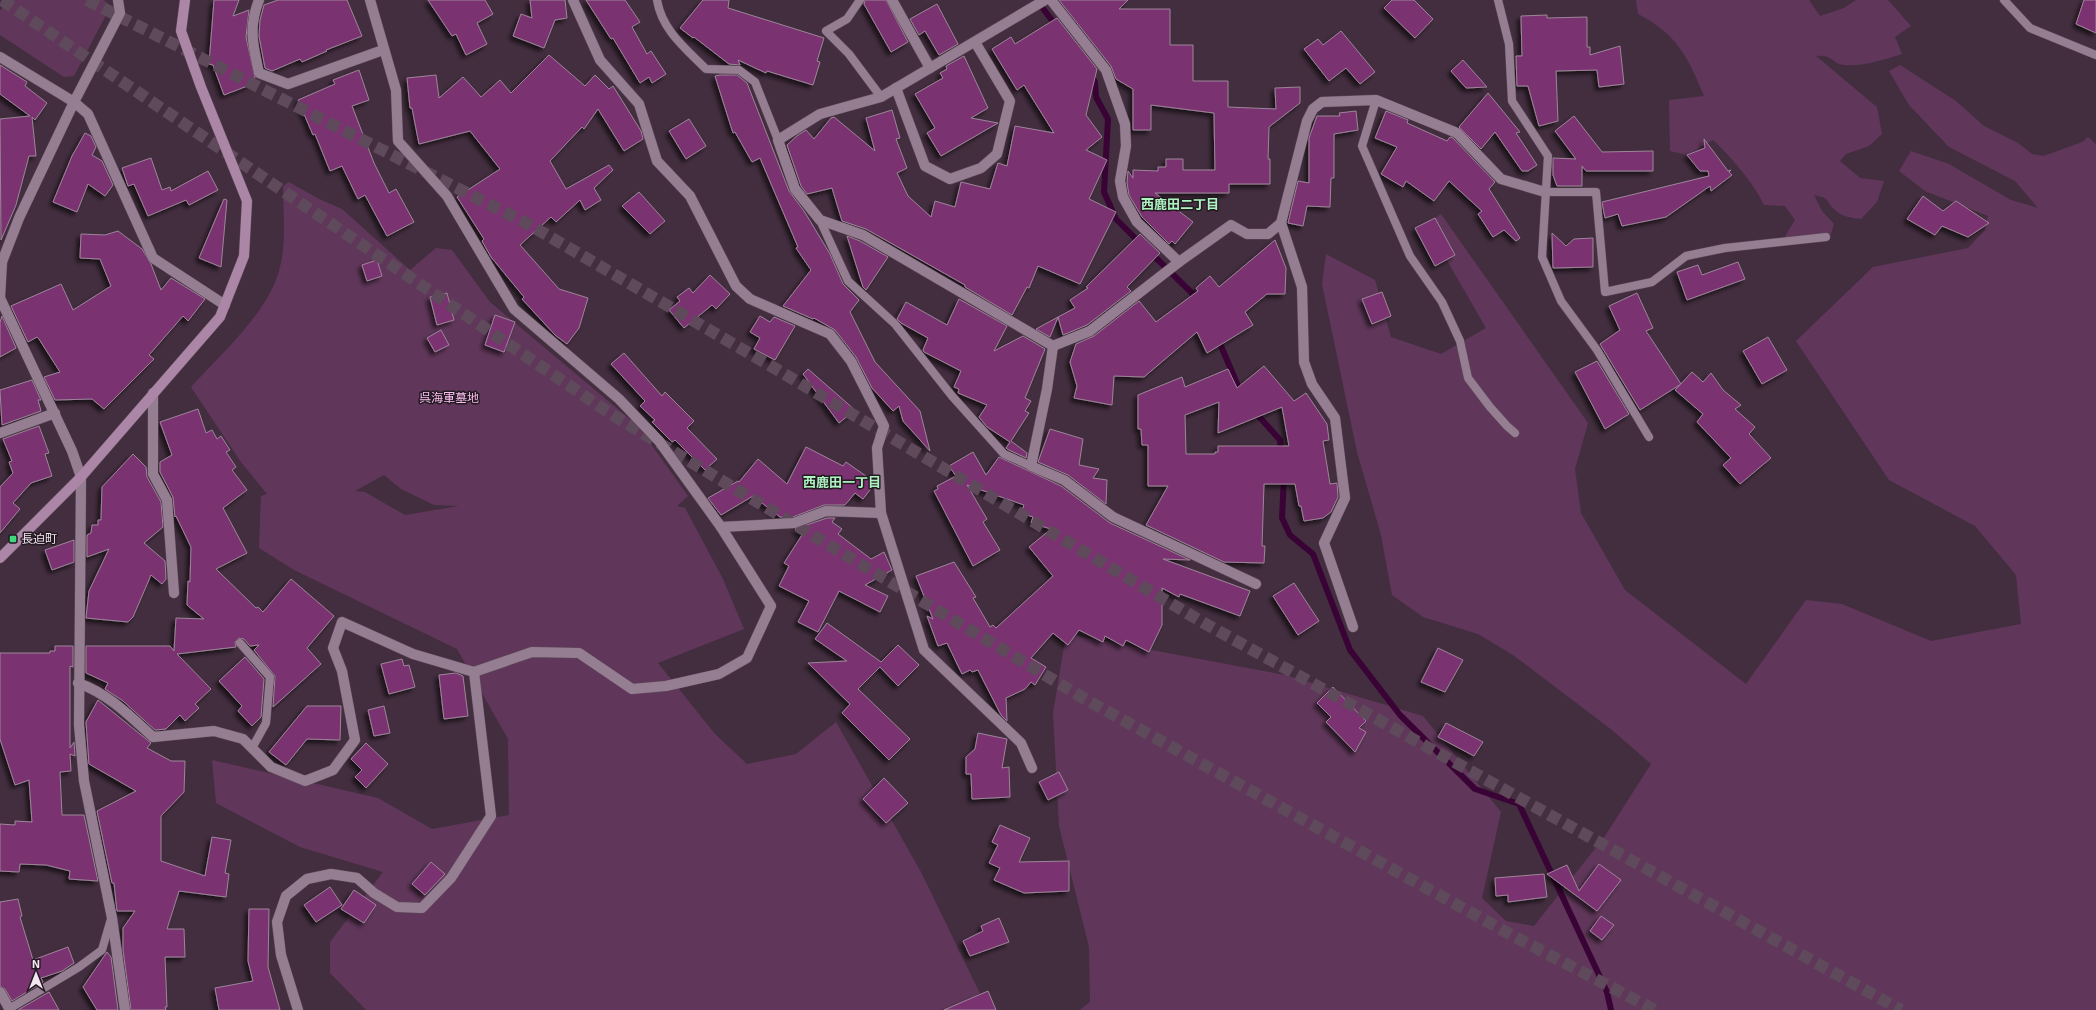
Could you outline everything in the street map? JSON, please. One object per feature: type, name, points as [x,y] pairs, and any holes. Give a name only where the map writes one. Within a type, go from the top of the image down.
[{"type":"street","points":[[118,0],[120,13],[74,102],[19,218],[2,262],[0,299],[55,413],[72,451],[81,477],[78,683],[79,725],[84,781],[112,918],[125,1010]]},
{"type":"street","points":[[0,558],[81,477],[152,393],[220,317],[244,256],[247,201],[201,87],[181,31],[185,0]]},
{"type":"street","points":[[259,0],[252,17],[252,42],[259,73],[288,84],[383,50]]},
{"type":"street","points":[[78,683],[95,689],[121,708],[153,738],[214,731],[243,739],[271,767],[305,781],[333,770],[355,740],[342,671],[333,648],[342,622],[413,654],[474,672],[532,652],[579,653],[632,689],[666,686],[719,674],[740,662],[746,658],[771,606],[721,527],[654,435],[619,399],[514,309],[447,196],[398,141],[396,90],[383,50],[370,0]]},
{"type":"street","points":[[573,0],[600,60],[639,104],[657,161],[690,196],[736,286],[750,299],[830,334],[851,362],[884,426],[877,448],[881,513],[924,650],[1021,743],[1032,768]]},
{"type":"street","points":[[892,0],[930,68]]},
{"type":"street","points":[[1045,0],[881,97],[820,114],[778,140],[795,189],[820,220],[864,235],[1053,346]]},
{"type":"street","points":[[1051,0],[1106,70],[1125,124],[1126,146],[1120,181],[1123,197],[1137,222],[1178,262]]},
{"type":"street","points":[[896,88],[925,166],[950,179],[981,168],[997,154],[1010,101],[974,42]]},
{"type":"street","points":[[0,57],[74,102],[88,114],[153,258],[225,304]]},
{"type":"street","points":[[1353,627],[1324,543],[1345,498],[1335,418],[1312,384],[1304,362],[1302,287],[1281,223],[1307,121],[1313,109],[1322,102],[1376,100],[1457,133],[1501,179],[1545,192]]},
{"type":"street","points":[[1053,346],[1090,331],[1178,262],[1231,225],[1247,234],[1268,234],[1281,223]]},
{"type":"street","points":[[1053,346],[1047,389],[1031,466],[1064,480],[1113,517],[1256,584]]},
{"type":"street","points":[[152,393],[153,474],[167,500],[174,593]]},
{"type":"street","points":[[0,433],[55,413]]},
{"type":"street","points":[[721,527],[794,523],[826,511],[881,513]]},
{"type":"street","points":[[298,1010],[281,955],[277,922],[286,896],[307,879],[331,874],[357,878],[374,893],[397,907],[422,908],[451,878],[490,816],[474,672]]},
{"type":"street","points":[[0,992],[10,1009]]},
{"type":"lane","points":[[657,0],[660,15],[674,38],[706,69],[739,70],[755,82],[778,140]]},
{"type":"lane","points":[[860,0],[847,19],[826,31],[849,54],[881,97]]},
{"type":"lane","points":[[1498,0],[1509,44],[1512,101],[1548,156],[1542,257],[1561,301],[1596,350],[1649,437]]},
{"type":"lane","points":[[2004,0],[2030,28],[2096,55]]},
{"type":"lane","points":[[1376,100],[1362,146],[1410,256],[1442,302],[1451,321],[1460,341],[1468,378],[1490,407],[1515,433]]},
{"type":"lane","points":[[1545,192],[1596,192],[1605,292],[1652,282],[1686,256],[1725,248],[1826,238]]},
{"type":"lane","points":[[820,220],[848,281],[895,324],[952,396],[1004,454],[1031,466]]},
{"type":"lane","points":[[240,643],[270,677],[266,723],[252,748]]},
{"type":"lane","points":[[10,1009],[80,967],[102,950],[112,918]]},
{"type":"green space","points":[[9,0],[104,0],[108,4],[106,15],[74,76],[64,77],[0,35],[0,11]]},
{"type":"green space","points":[[1636,0],[1809,0],[1820,16],[1844,8],[1856,0],[1888,0],[1911,26],[1895,37],[1902,54],[1858,65],[1844,65],[1837,63],[1826,56],[1816,56],[1877,107],[1882,134],[1869,146],[1846,154],[1840,161],[1860,178],[1884,181],[1877,202],[1861,219],[1851,218],[1842,215],[1832,208],[1826,199],[1814,195],[1822,211],[1834,224],[1830,237],[1784,238],[1795,220],[1785,206],[1764,205],[1742,171],[1713,140],[1687,155],[1670,151],[1669,100],[1704,96],[1680,48],[1663,30],[1638,14]]},
{"type":"green space","points":[[1900,65],[1956,101],[1984,126],[2018,143],[2032,154],[2043,156],[2082,142],[2088,137],[2096,144],[2096,1010],[1080,1010],[1090,1002],[1089,947],[1059,826],[1053,713],[1066,634],[1285,675],[1423,716],[1501,812],[1482,898],[1506,921],[1534,926],[1605,836],[1651,764],[1612,730],[1513,655],[1478,634],[1423,617],[1392,595],[1381,535],[1357,452],[1322,284],[1326,254],[1375,280],[1391,337],[1441,354],[1486,328],[1426,224],[1441,214],[1588,423],[1575,469],[1581,513],[1625,590],[1746,684],[1806,600],[1842,604],[1931,641],[2021,624],[2016,575],[1975,526],[1889,480],[1796,341],[1873,267],[1968,248],[1985,230],[1988,216],[1925,191],[1899,171],[1911,151],[1949,164],[2011,200],[2038,208],[2015,181],[1949,147],[1909,105],[1889,71]]},
{"type":"green space","name":"呉海軍墓地","points":[[289,182],[319,199],[342,209],[410,270],[436,248],[452,250],[490,302],[638,426],[688,496],[677,506],[685,508],[723,579],[744,629],[658,663],[715,734],[747,764],[796,754],[836,722],[921,872],[988,1010],[366,1010],[330,973],[330,942],[383,872],[300,847],[216,803],[212,760],[378,798],[432,829],[509,815],[508,739],[457,649],[294,570],[259,548],[261,496],[267,494],[241,462],[191,387],[254,318],[273,287],[279,271],[283,250],[283,186]],"holes":[[[384,475],[401,489],[434,505],[459,506],[405,515],[365,492],[355,491]]]},
{"type":"building","points":[[214,0],[239,0],[233,16],[249,10],[246,37],[255,78],[249,80],[250,85],[224,95],[213,65],[209,64]]},
{"type":"building","points":[[278,0],[347,0],[362,36],[326,50],[327,51],[302,62],[300,59],[272,71],[265,68],[259,36],[260,20],[264,5]]},
{"type":"building","points":[[428,0],[485,0],[493,14],[477,23],[487,44],[466,55],[456,34],[452,36]]},
{"type":"building","points":[[530,0],[565,0],[567,18],[555,20],[544,48],[513,36],[521,14],[532,18]]},
{"type":"building","points":[[586,0],[625,0],[640,22],[632,27],[647,54],[651,51],[666,74],[652,83],[649,77],[640,83],[613,38],[611,39]]},
{"type":"building","points":[[703,0],[729,0],[728,8],[824,38],[817,61],[820,62],[813,85],[767,71],[766,73],[738,60],[740,65],[729,64],[680,28]]},
{"type":"building","points":[[865,0],[886,0],[908,42],[891,52],[864,4]]},
{"type":"building","points":[[1059,0],[1128,0],[1119,9],[1170,9],[1170,45],[1193,45],[1193,81],[1228,81],[1228,107],[1276,109],[1275,88],[1300,87],[1300,103],[1269,127],[1268,159],[1270,159],[1270,184],[1229,184],[1229,193],[1155,193],[1193,222],[1175,244],[1172,241],[1169,244],[1142,217],[1129,195],[1127,183],[1128,171],[1133,178],[1133,170],[1158,171],[1158,167],[1166,167],[1166,159],[1183,159],[1183,170],[1215,170],[1214,113],[1151,105],[1151,130],[1133,130],[1133,89],[1116,79],[1111,66]]},
{"type":"building","points":[[1392,0],[1414,0],[1433,19],[1415,38],[1384,8]]},
{"type":"building","points":[[2084,0],[2096,0],[2096,33],[2076,24]]},
{"type":"building","points":[[937,4],[958,44],[939,55],[925,31],[919,35],[910,19]]},
{"type":"building","points":[[1547,15],[1547,18],[1587,17],[1587,47],[1590,47],[1590,55],[1620,46],[1624,84],[1599,87],[1597,70],[1556,71],[1558,121],[1539,126],[1528,86],[1517,86],[1516,56],[1522,56],[1521,16]]},
{"type":"building","points":[[1057,18],[1097,69],[1086,115],[1102,137],[1086,150],[1107,160],[1089,199],[1116,212],[1080,284],[1038,266],[1029,288],[1027,287],[1012,315],[965,287],[965,285],[866,229],[842,221],[832,188],[807,194],[801,186],[787,145],[798,135],[806,130],[814,139],[831,118],[834,117],[875,151],[866,118],[892,110],[900,138],[896,139],[907,168],[897,173],[908,196],[931,217],[935,201],[955,207],[961,182],[990,189],[998,163],[1007,166],[1015,126],[1054,133],[1024,85],[1017,90],[992,49],[1011,37],[1015,44]]},
{"type":"building","points":[[1341,31],[1375,72],[1360,84],[1346,68],[1329,81],[1304,49],[1318,39],[1323,45]]},
{"type":"building","points":[[549,55],[585,86],[595,75],[609,89],[613,86],[641,131],[643,139],[624,151],[598,109],[584,129],[582,127],[550,161],[566,189],[609,165],[613,170],[594,188],[601,200],[585,210],[580,200],[556,222],[551,217],[520,245],[559,289],[588,298],[579,328],[567,344],[555,335],[522,299],[524,297],[491,257],[482,241],[484,239],[457,197],[500,169],[470,131],[419,144],[412,108],[410,108],[407,78],[436,75],[439,98],[463,77],[481,97],[500,80],[511,93]]},
{"type":"building","points":[[964,56],[988,108],[971,118],[998,123],[941,156],[927,133],[935,128],[915,94],[943,78],[940,73],[947,69],[946,66]]},
{"type":"building","points":[[1463,60],[1487,87],[1466,88],[1451,71]]},
{"type":"building","points":[[0,65],[27,82],[25,86],[47,103],[35,120],[32,117],[36,156],[29,156],[16,205],[1,240],[0,119],[30,116],[0,94]]},
{"type":"building","points":[[359,70],[369,100],[352,106],[374,163],[389,193],[396,189],[414,222],[387,236],[365,195],[358,199],[342,166],[330,171],[315,134],[313,135],[298,100],[335,84],[333,80]]},
{"type":"building","points":[[737,75],[747,83],[789,191],[804,211],[830,254],[843,284],[859,300],[850,312],[875,362],[920,411],[930,451],[903,421],[899,406],[893,411],[872,388],[856,357],[835,330],[814,318],[813,319],[783,306],[811,270],[796,248],[798,247],[760,158],[752,162],[735,132],[733,133],[715,76]]},
{"type":"building","points":[[1488,93],[1520,132],[1516,133],[1537,165],[1528,171],[1522,171],[1495,132],[1481,149],[1459,127]]},
{"type":"building","points":[[1356,111],[1358,130],[1334,134],[1334,178],[1331,178],[1330,207],[1307,206],[1303,226],[1288,223],[1298,181],[1309,183],[1309,138],[1317,116],[1340,116],[1339,113]]},
{"type":"building","points":[[1386,111],[1408,120],[1407,123],[1447,141],[1450,137],[1453,138],[1495,182],[1489,189],[1520,238],[1516,241],[1504,230],[1493,237],[1478,214],[1482,211],[1449,181],[1434,201],[1406,181],[1403,187],[1381,174],[1397,147],[1375,138]]},
{"type":"building","points":[[1574,116],[1602,152],[1653,151],[1653,171],[1586,171],[1582,166],[1582,186],[1557,186],[1553,175],[1553,158],[1576,159],[1555,131]]},
{"type":"building","points":[[689,119],[706,146],[686,159],[669,131]]},
{"type":"building","points":[[85,133],[91,136],[96,147],[92,155],[102,161],[113,185],[105,196],[88,184],[77,212],[53,202],[72,156]]},
{"type":"building","points":[[1704,139],[1728,171],[1731,170],[1729,172],[1732,175],[1711,191],[1710,186],[1666,217],[1622,226],[1618,214],[1605,218],[1602,202],[1709,176],[1708,171],[1700,171],[1687,155],[1705,148]]},
{"type":"building","points":[[151,158],[162,190],[170,187],[171,191],[208,171],[218,190],[189,205],[186,200],[148,216],[134,184],[128,186],[122,168]]},
{"type":"building","points":[[639,192],[665,221],[650,234],[622,206]]},
{"type":"building","points":[[1923,196],[1943,211],[1956,201],[1989,223],[1968,237],[1942,226],[1935,235],[1907,219]]},
{"type":"building","points":[[224,199],[227,200],[221,267],[199,258]]},
{"type":"building","points":[[1435,218],[1455,255],[1435,266],[1415,228]]},
{"type":"building","points":[[118,231],[142,249],[151,264],[161,290],[171,278],[205,299],[188,321],[183,316],[149,355],[154,359],[104,409],[92,399],[55,400],[44,377],[60,372],[37,337],[28,342],[11,306],[61,284],[73,310],[111,286],[100,259],[80,258],[81,234],[105,235]]},
{"type":"building","points":[[1552,233],[1566,246],[1574,239],[1593,238],[1593,267],[1553,268]]},
{"type":"building","points":[[1140,234],[1160,253],[1127,287],[1131,291],[1087,325],[1063,335],[1058,317],[1075,308],[1070,300],[1088,288],[1086,287]]},
{"type":"building","points":[[847,236],[860,241],[888,257],[866,290],[863,287]]},
{"type":"building","points":[[1275,240],[1286,268],[1285,294],[1267,294],[1245,312],[1253,325],[1207,353],[1197,332],[1144,377],[1114,376],[1112,405],[1074,398],[1077,386],[1070,362],[1076,344],[1094,336],[1139,301],[1156,322],[1198,291],[1196,288],[1210,276],[1219,287]]},
{"type":"building","points":[[377,260],[382,276],[367,281],[362,265]]},
{"type":"building","points":[[1738,262],[1745,279],[1687,300],[1677,272],[1698,265],[1702,275]]},
{"type":"building","points":[[710,275],[730,294],[716,309],[712,305],[684,328],[669,310],[680,301],[677,297],[689,288],[693,293]]},
{"type":"building","points":[[1382,292],[1391,316],[1372,324],[1362,299]]},
{"type":"building","points":[[447,293],[454,320],[437,325],[430,297]]},
{"type":"building","points":[[1637,293],[1653,328],[1646,331],[1681,384],[1640,410],[1600,344],[1620,330],[1609,306]]},
{"type":"building","points":[[959,299],[1007,326],[994,351],[1023,336],[1045,349],[1025,398],[1031,401],[1025,411],[1029,413],[1011,441],[1027,453],[1026,458],[1007,449],[1006,448],[1010,442],[987,427],[979,417],[987,405],[958,393],[959,389],[954,387],[961,371],[924,352],[923,350],[928,338],[901,323],[897,319],[906,302],[947,325]]},
{"type":"building","points":[[495,315],[515,322],[504,352],[485,345]]},
{"type":"building","points":[[2,316],[16,348],[0,357],[0,322]]},
{"type":"building","points":[[760,316],[770,322],[774,317],[795,326],[775,360],[754,349],[760,338],[750,332]]},
{"type":"building","points":[[1058,317],[1050,337],[1036,329]]},
{"type":"building","points":[[441,330],[449,345],[435,352],[427,338]]},
{"type":"building","points":[[1768,337],[1787,370],[1762,384],[1743,351]]},
{"type":"building","points":[[624,353],[662,396],[665,392],[694,421],[687,428],[717,459],[705,470],[675,440],[672,442],[652,422],[655,420],[640,406],[645,401],[611,364]]},
{"type":"building","points":[[1597,361],[1629,414],[1605,429],[1575,372]]},
{"type":"building","points":[[1264,366],[1294,401],[1306,393],[1327,424],[1329,440],[1323,441],[1330,484],[1337,483],[1338,497],[1331,512],[1323,518],[1304,521],[1301,506],[1299,506],[1295,484],[1264,484],[1262,546],[1265,546],[1264,563],[1224,562],[1146,525],[1168,486],[1148,486],[1148,445],[1142,445],[1141,429],[1138,429],[1138,395],[1182,377],[1185,387],[1228,369],[1237,388]],"holes":[[[1219,402],[1218,433],[1282,407],[1289,446],[1218,446],[1218,452],[1215,452],[1215,454],[1186,454],[1185,415]]]},
{"type":"building","points":[[808,369],[855,410],[839,423],[803,374]]},
{"type":"building","points":[[1692,372],[1703,382],[1711,373],[1723,390],[1741,405],[1735,409],[1755,427],[1749,434],[1771,458],[1740,484],[1723,465],[1731,458],[1697,422],[1703,414],[1675,390]]},
{"type":"building","points":[[32,380],[41,400],[38,400],[41,411],[2,425],[0,390]]},
{"type":"building","points":[[198,409],[206,433],[212,430],[217,439],[221,436],[230,450],[226,452],[236,467],[232,470],[247,490],[223,508],[247,553],[216,569],[256,608],[258,607],[263,612],[291,579],[334,616],[307,648],[321,664],[273,707],[275,676],[254,650],[259,645],[250,646],[244,639],[239,638],[235,642],[236,647],[177,654],[211,689],[195,704],[199,708],[185,721],[180,715],[166,729],[155,730],[123,701],[105,689],[108,683],[86,673],[86,646],[170,646],[174,651],[176,618],[204,619],[187,605],[188,581],[190,582],[191,547],[176,516],[175,517],[173,497],[160,472],[160,462],[172,455],[160,422]]},
{"type":"building","points":[[39,426],[49,453],[45,454],[52,476],[31,483],[13,503],[20,509],[0,533],[0,487],[13,473],[9,462],[12,461],[3,439]]},
{"type":"building","points":[[1050,429],[1083,439],[1079,465],[1099,469],[1093,478],[1107,480],[1106,504],[1068,475],[1038,462]]},
{"type":"building","points":[[806,447],[843,466],[846,462],[873,481],[873,486],[863,499],[855,493],[845,505],[824,505],[793,517],[780,517],[753,496],[721,515],[708,498],[738,481],[739,482],[758,459],[787,484]]},
{"type":"building","points":[[973,452],[986,475],[999,457],[1061,486],[1110,523],[1190,560],[1163,559],[1250,591],[1240,616],[1180,594],[1179,597],[1162,588],[1162,625],[1149,652],[1126,640],[1123,646],[1105,636],[1103,642],[1079,630],[1068,645],[1053,633],[1031,658],[1046,667],[1035,685],[1031,682],[1025,689],[1006,698],[1007,721],[1001,715],[978,670],[972,672],[970,670],[962,674],[947,643],[938,646],[927,616],[933,619],[916,576],[954,562],[976,597],[973,598],[990,627],[993,625],[996,628],[1053,576],[1029,547],[1051,529],[1031,523],[1033,517],[1021,513],[1024,505],[967,485],[987,519],[983,522],[1000,550],[973,566],[934,491],[938,489],[937,486],[956,476],[949,466]]},
{"type":"building","points":[[133,454],[146,467],[147,477],[161,502],[163,527],[144,543],[165,561],[166,579],[162,584],[151,575],[133,617],[128,622],[86,618],[89,591],[109,549],[87,557],[87,535],[91,533],[92,525],[98,525],[98,520],[101,520],[102,487]]},
{"type":"building","points":[[827,518],[835,518],[832,522],[842,529],[838,534],[871,559],[884,552],[892,570],[865,585],[888,596],[880,612],[839,591],[818,632],[798,622],[809,601],[779,586],[789,566],[784,563],[802,535],[795,529]]},
{"type":"building","points":[[74,540],[74,562],[52,570],[45,550]]},
{"type":"building","points":[[1294,583],[1319,621],[1298,635],[1273,596]]},
{"type":"building","points":[[827,623],[881,662],[898,645],[919,665],[898,686],[880,667],[858,689],[910,739],[889,760],[842,713],[850,704],[808,663],[847,661],[815,639]]},
{"type":"building","points":[[55,646],[73,646],[73,667],[70,666],[70,748],[74,742],[75,756],[70,754],[71,771],[60,772],[62,815],[84,815],[98,881],[69,879],[70,871],[46,865],[20,864],[19,872],[0,871],[0,824],[15,825],[15,821],[32,822],[29,780],[15,785],[0,739],[0,653],[50,653],[50,651],[55,651]]},
{"type":"building","points":[[1438,648],[1463,660],[1445,692],[1421,682]]},
{"type":"building","points":[[245,657],[264,679],[261,717],[252,726],[238,711],[242,706],[219,681]]},
{"type":"building","points":[[402,659],[404,666],[409,665],[415,687],[389,694],[381,664]]},
{"type":"building","points":[[456,673],[463,676],[468,716],[444,719],[439,675]]},
{"type":"building","points":[[1333,687],[1366,721],[1359,728],[1366,732],[1355,752],[1326,722],[1331,717],[1317,703]]},
{"type":"building","points":[[98,700],[151,743],[147,748],[171,761],[185,761],[184,792],[161,816],[161,861],[205,876],[212,837],[231,840],[225,873],[229,874],[226,897],[179,891],[167,929],[184,929],[185,957],[165,957],[166,1010],[131,1010],[123,950],[123,928],[135,911],[117,911],[114,883],[112,883],[97,811],[136,791],[89,764],[86,722]]},
{"type":"building","points":[[307,706],[341,706],[340,740],[307,739],[286,765],[269,752]]},
{"type":"building","points":[[384,706],[390,733],[374,736],[368,710]]},
{"type":"building","points":[[1446,723],[1483,742],[1474,756],[1438,737]]},
{"type":"building","points":[[978,733],[1007,739],[1002,768],[1009,767],[1010,797],[972,799],[971,774],[966,774],[966,757],[975,749]]},
{"type":"building","points":[[366,743],[388,764],[366,788],[355,777],[362,770],[351,759]]},
{"type":"building","points":[[1059,772],[1068,790],[1048,800],[1039,782]]},
{"type":"building","points":[[884,778],[908,803],[886,823],[863,799]]},
{"type":"building","points":[[1000,825],[1030,838],[1019,862],[1069,861],[1069,891],[1024,893],[994,880],[1000,868],[989,863],[998,845],[992,842]]},
{"type":"building","points":[[431,862],[445,874],[425,895],[412,884]]},
{"type":"building","points":[[1599,864],[1621,880],[1597,911],[1547,874],[1567,865],[1579,891]]},
{"type":"building","points":[[1544,874],[1547,897],[1508,902],[1508,895],[1496,896],[1495,878]]},
{"type":"building","points":[[330,887],[342,905],[316,922],[304,905]]},
{"type":"building","points":[[354,890],[376,905],[364,923],[341,909]]},
{"type":"building","points":[[18,899],[22,916],[20,917],[33,960],[68,947],[74,963],[62,971],[41,978],[43,982],[12,1001],[5,989],[0,986],[0,902]]},
{"type":"building","points":[[249,909],[269,909],[268,967],[280,1010],[219,1010],[215,988],[253,981],[248,961]]},
{"type":"building","points":[[1601,916],[1614,925],[1602,940],[1590,931]]},
{"type":"building","points":[[999,918],[1009,942],[970,956],[963,941],[983,931],[981,926]]},
{"type":"building","points":[[107,952],[111,957],[118,1010],[97,1010],[83,987]]},
{"type":"building","points":[[988,991],[996,1010],[944,1010]]},
{"type":"building","points":[[49,992],[59,1010],[18,1010]]},
{"type":"waterway","points":[[1038,2],[1057,27]]},
{"type":"waterway","points":[[1091,75],[1095,82],[1096,97],[1108,119],[1104,192],[1116,219],[1140,243]]},
{"type":"waterway","points":[[1150,252],[1199,300]]},
{"type":"waterway","points":[[1218,339],[1241,393]]},
{"type":"waterway","points":[[1254,411],[1280,440],[1281,452]]},
{"type":"waterway","points":[[1284,477],[1282,518],[1290,535],[1313,554],[1350,650],[1400,715],[1475,789],[1519,804],[1607,992],[1611,1010]]},
{"type":"tunnel","points":[[2,0],[611,414],[1085,699],[1517,938],[1655,1010]]},
{"type":"tunnel","points":[[87,0],[528,224],[1204,623],[1901,1010]]},
{"type":"place","name":"長迫町","points":[[13,539]]},
{"type":"district","name":"西鹿田二丁目","points":[[1180,204]]},
{"type":"district","name":"西鹿田一丁目","points":[[842,482]]}]
